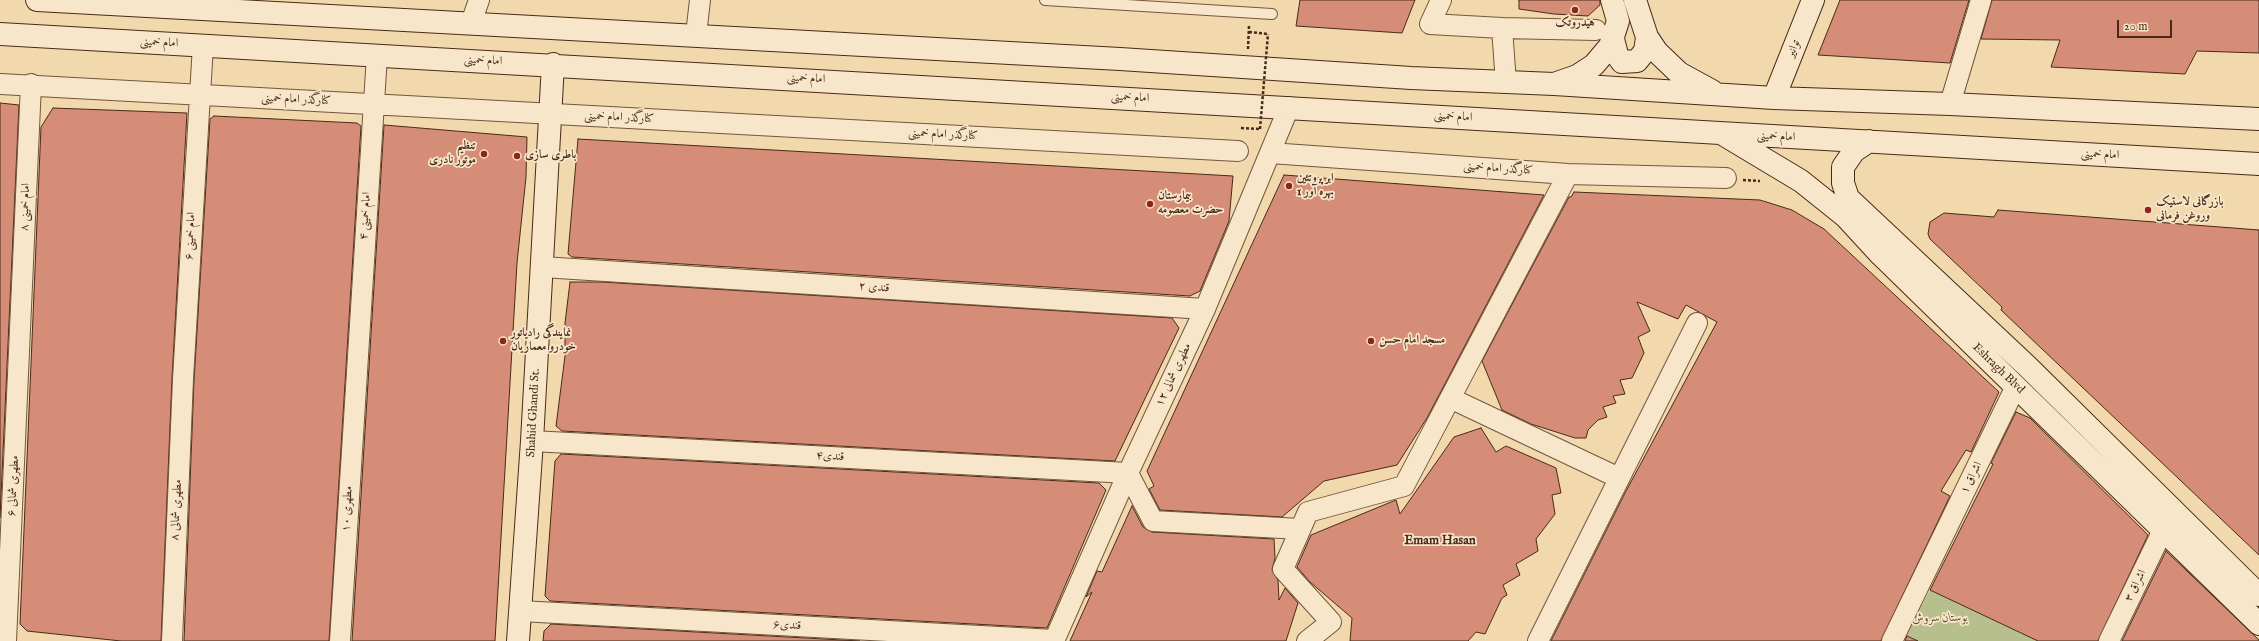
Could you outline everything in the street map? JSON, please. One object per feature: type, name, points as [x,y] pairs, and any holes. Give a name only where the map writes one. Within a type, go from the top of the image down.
[{"type":"main road","points":[[37,0],[696,35],[1774,98],[1950,104],[2259,119]]},
{"type":"main road","points":[[1554,84],[1577,76],[1594,65],[1605,35],[1618,20],[1612,0]]},
{"type":"main road","points":[[1634,0],[1647,38],[1669,65],[1679,73],[1719,95]]},
{"type":"main road","name":"توانیر","points":[[1774,98],[1813,0]]},
{"type":"main road","name":"امام خمینی","points":[[0,34],[553,64],[1723,134],[2259,164]]},
{"type":"main road","points":[[1605,35],[1622,62],[1637,62],[1645,51],[1647,38]]},
{"type":"main road","name":"Shahid Ghandi St.","points":[[518,641],[532,441],[553,64]]},
{"type":"main road","name":"Eshragh Blvd","points":[[1723,134],[1801,181],[1846,217],[1881,255],[2259,624]]},
{"type":"main road","name":"Eshragh Blvd","points":[[1869,141],[1854,151],[1843,167],[1843,183],[1848,198],[2028,367],[2259,594]]},
{"type":"main road","points":[[2016,386],[2028,367]]},
{"type":"main road","points":[[2163,530],[2176,513]]},
{"type":"street","points":[[471,24],[479,0]]},
{"type":"street","points":[[696,35],[700,0]]},
{"type":"street","points":[[1441,0],[1430,24],[1605,35]]},
{"type":"street","points":[[1950,104],[1981,0]]},
{"type":"street","points":[[1502,28],[1506,83]]},
{"type":"street","name":"امام خمینی ۶","points":[[183,379],[203,45]]},
{"type":"street","name":"امام خمینی ۴","points":[[356,376],[377,55]]},
{"type":"street","name":"کنارگذر امام خمینی","points":[[0,84],[31,84],[1238,151]]},
{"type":"street","name":"امام خمینی ۸","points":[[21,330],[31,84]]},
{"type":"street","name":"مطهری شمالی ۱۲","points":[[1054,641],[1128,473],[1205,309],[1289,107]]},
{"type":"street","name":"کنارگذر امام خمینی","points":[[1270,153],[1568,174],[1726,178]]},
{"type":"street","points":[[1307,641],[1331,622],[1283,569],[1308,512],[1404,486],[1568,174]]},
{"type":"street","name":"قندی ۲","points":[[542,267],[1205,309]]},
{"type":"street","points":[[1538,641],[1697,323]]},
{"type":"street","name":"مطهری شمالی ۶","points":[[6,641],[21,330]]},
{"type":"street","name":"مطهری ۱۰","points":[[340,641],[356,376]]},
{"type":"street","name":"مطهری شمالی ۸","points":[[172,641],[183,379]]},
{"type":"street","name":"اشراق ۱","points":[[1892,641],[2016,386]]},
{"type":"street","points":[[1450,398],[1619,478]]},
{"type":"street","name":"قندی۴","points":[[532,441],[1128,473]]},
{"type":"street","points":[[1128,473],[1153,521],[1300,530]]},
{"type":"street","name":"اشراق ۳","points":[[2109,641],[2163,530]]},
{"type":"street","name":"قندی۶","points":[[520,611],[1054,641]]},
{"type":"lane","points":[[1045,0],[1272,14]]},
{"type":"path","points":[[1247,67],[1250,13]]},
{"type":"path","points":[[1241,128],[1260,129],[1268,34],[1249,32]]},
{"type":"green space","name":"بوستان سروش","points":[[1930,590],[2038,641],[1918,641],[1906,635]]},
{"type":"building","points":[[1300,0],[1415,0],[1402,33],[1296,26]]},
{"type":"building","points":[[1519,0],[1600,0],[1600,5],[1588,16],[1554,14],[1519,9]]},
{"type":"building","points":[[1840,0],[1969,0],[1950,63],[1818,55]]},
{"type":"building","points":[[1992,0],[2259,0],[2259,53],[2197,51],[2185,74],[2051,67],[2060,40],[1981,39]]},
{"type":"building","points":[[0,103],[19,105],[0,518]]},
{"type":"building","points":[[53,108],[187,113],[172,378],[161,641],[121,641],[27,631],[20,624],[41,127]]},
{"type":"building","points":[[214,116],[357,123],[361,126],[329,641],[184,641],[194,380],[210,119]]},
{"type":"building","points":[[384,125],[527,137],[526,177],[517,263],[495,641],[352,641]]},
{"type":"building","points":[[578,139],[1233,176],[1229,221],[1200,291],[1190,296],[572,257],[568,254]]},
{"type":"building","name":"مسجد امام حسن","points":[[1284,175],[1544,195],[1427,418],[1397,465],[1324,481],[1282,517],[1160,510],[1149,489],[1154,486],[1147,471]]},
{"type":"building","points":[[1574,192],[1760,200],[1792,210],[1824,229],[1999,392],[1971,452],[1966,450],[1941,491],[1950,496],[1881,641],[1551,641],[1625,493],[1717,322],[1686,305],[1678,319],[1637,302],[1650,331],[1638,337],[1644,353],[1632,378],[1620,380],[1625,394],[1613,396],[1616,403],[1603,407],[1607,417],[1598,420],[1588,430],[1586,438],[1575,438],[1531,424],[1502,410],[1482,361],[1569,197],[1571,197]]},
{"type":"building","points":[[1998,210],[2259,230],[2259,555],[2001,310],[2002,307],[1930,239],[1928,234],[1930,222],[1944,213],[1994,217]]},
{"type":"building","points":[[570,282],[602,282],[1172,318],[1179,328],[1115,461],[562,431],[556,426],[565,356],[565,323]]},
{"type":"building","points":[[2016,412],[2030,418],[2148,535],[2098,641],[2038,641],[1930,590],[1993,464],[1991,463]]},
{"type":"building","points":[[1481,428],[1496,452],[1506,446],[1556,468],[1561,493],[1552,495],[1555,514],[1536,539],[1538,551],[1516,564],[1520,575],[1503,585],[1507,595],[1502,598],[1485,634],[1476,632],[1468,641],[1350,641],[1352,618],[1310,582],[1297,567],[1311,535],[1396,500],[1400,514],[1454,437]]},
{"type":"building","points":[[561,454],[1099,483],[1106,490],[1047,628],[550,601],[545,596],[555,461]]},
{"type":"building","points":[[1132,506],[1143,527],[1152,532],[1274,539],[1275,558],[1272,570],[1278,580],[1279,600],[1285,588],[1298,603],[1286,641],[1070,641],[1092,592],[1086,597],[1097,571],[1102,572]]},
{"type":"building","points":[[2166,551],[2259,640],[2259,641],[2122,641]]},
{"type":"building","points":[[551,624],[860,641],[543,641],[544,631]]},
{"type":"building","points":[[1907,636],[1918,641],[1905,641]]},
{"type":"place","name":"هیدروتک","points":[[1575,10]]},
{"type":"place","name":"تنظیم موتور نادری","points":[[484,154]]},
{"type":"place","name":"باطری سازی","points":[[517,156]]},
{"type":"place","name":"ابر پروتئین بهره آور 1","points":[[1289,186]]},
{"type":"place","name":"بیمارستان حضرت معصومه","points":[[1150,204]]},
{"type":"place","name":"بازرگانی لاستیک وروغن فرمانی","points":[[2148,210]]},
{"type":"place","name":"نمایندگی رادیاتور خودرو معماریان","points":[[503,341]]},
{"type":"place","name":"مسجد امام حسن","points":[[1371,341]]},
{"type":"district","name":"Emam Hasan","points":[[1440,541]]}]
